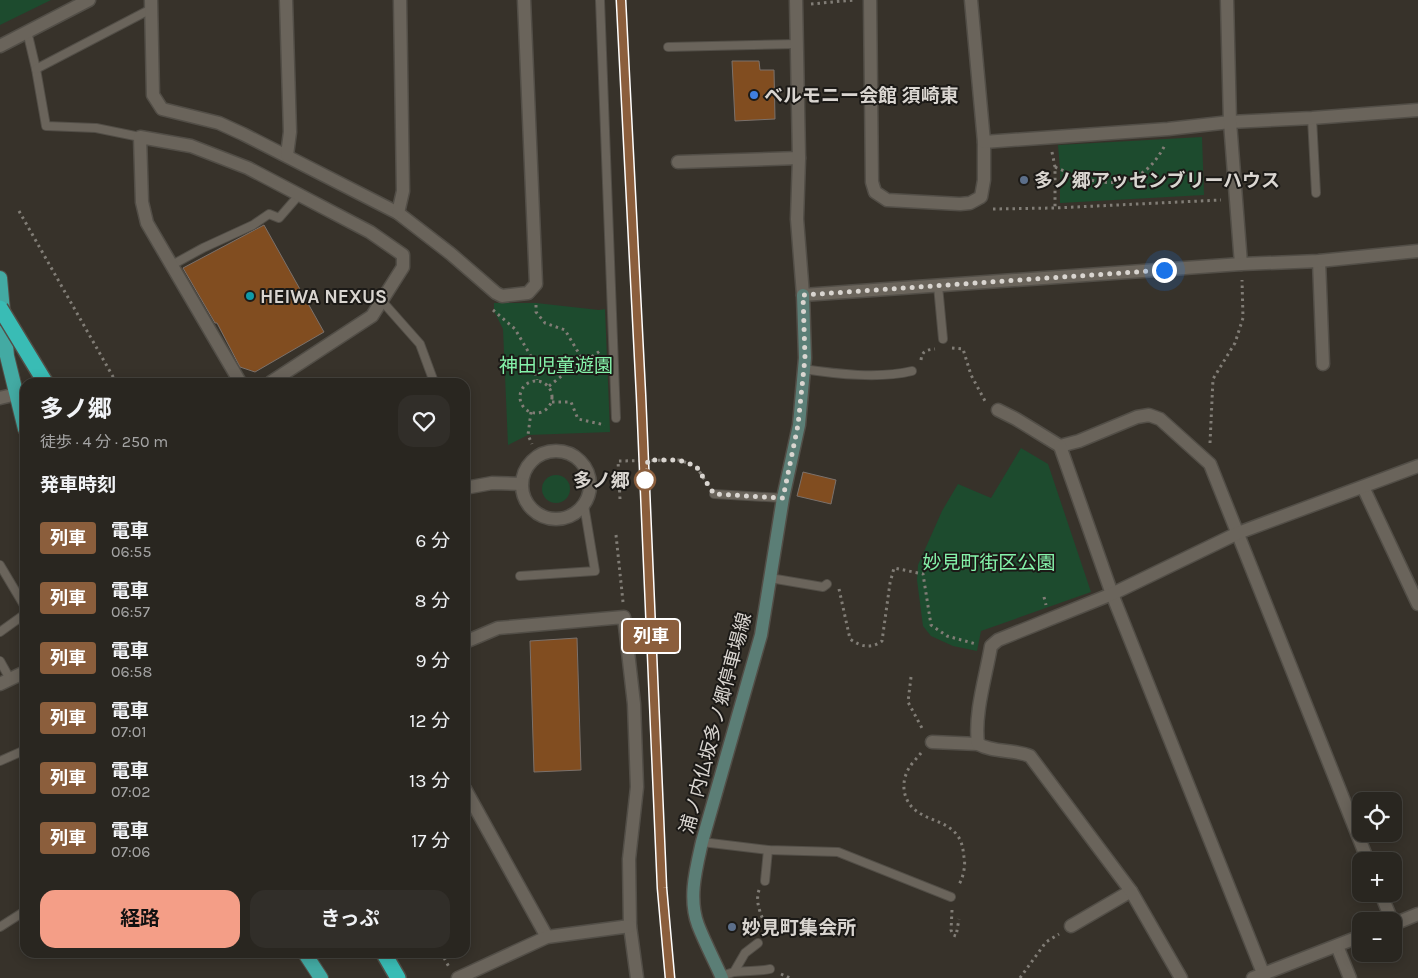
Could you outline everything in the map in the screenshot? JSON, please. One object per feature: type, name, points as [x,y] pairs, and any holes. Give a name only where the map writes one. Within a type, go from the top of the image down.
[{"type":"highway","points":[[0,278],[7,356],[20,407]]},
{"type":"highway","points":[[0,308],[43,378]]},
{"type":"highway","points":[[308,958],[321,978]]},
{"type":"highway","points":[[386,958],[398,978]]},
{"type":"main road","name":"浦ノ内仏坂多ノ郷停車場線","points":[[721,977],[697,924],[693,898],[696,869],[761,635],[783,498],[798,425],[805,358],[803,295]]},
{"type":"street","points":[[0,46],[90,0]]},
{"type":"street","points":[[286,0],[290,132],[287,155]]},
{"type":"street","points":[[398,213],[403,191],[400,0]]},
{"type":"street","points":[[151,5],[153,95],[162,109],[219,123],[287,155],[398,213],[451,254],[496,294],[518,296],[528,293],[536,284],[524,0]]},
{"type":"street","points":[[870,0],[872,182],[875,192],[887,200],[960,204],[970,203],[981,197],[984,180],[984,142],[971,0]]},
{"type":"street","points":[[1227,0],[1230,122],[1241,264]]},
{"type":"street","points":[[797,2],[799,158],[797,219],[803,295],[1241,264],[1319,261],[1418,251]]},
{"type":"street","points":[[984,142],[1168,129],[1230,122],[1418,110]]},
{"type":"street","points":[[238,378],[147,223],[142,202],[140,137],[191,146],[248,168],[370,232],[403,255],[403,267],[372,316],[282,378]]},
{"type":"street","points":[[678,162],[799,158]]},
{"type":"street","points":[[1319,261],[1323,364]]},
{"type":"street","points":[[0,398],[17,394]]},
{"type":"street","points":[[998,410],[1060,446],[1112,594],[1258,976],[1352,940]]},
{"type":"street","points":[[1060,446],[1079,441],[1137,417],[1149,415],[1160,419],[1210,464],[1364,852]]},
{"type":"street","points":[[561,451],[572,455],[582,462],[588,472],[590,483],[589,495],[584,505],[576,513],[556,520],[545,518],[536,513],[528,505],[523,495],[524,473],[530,463],[539,456],[561,451]]},
{"type":"street","points":[[978,744],[976,732],[991,646],[998,640],[1112,594],[1238,533],[1418,466]]},
{"type":"street","points":[[470,487],[492,483],[522,484]]},
{"type":"street","points":[[1363,487],[1418,604]]},
{"type":"street","points":[[470,640],[498,628],[624,617],[634,704],[637,788],[629,859],[630,926],[637,978]]},
{"type":"street","points":[[5,682],[20,674]]},
{"type":"street","points":[[932,742],[978,744],[990,749],[1023,753],[1030,756],[1131,892],[1180,978]]},
{"type":"street","points":[[470,798],[547,938]]},
{"type":"street","points":[[1071,926],[1131,892]]},
{"type":"street","points":[[1402,921],[1418,914]]},
{"type":"street","points":[[458,978],[547,938],[630,926]]},
{"type":"street","points":[[1337,946],[1350,978]]},
{"type":"lane","points":[[600,0],[616,418]]},
{"type":"lane","points":[[36,69],[151,5]]},
{"type":"lane","points":[[27,31],[46,126],[96,128],[140,137]]},
{"type":"lane","points":[[668,47],[797,44]]},
{"type":"lane","points":[[1312,118],[1316,194]]},
{"type":"lane","points":[[172,265],[202,248],[253,225],[268,214],[278,218],[299,195]]},
{"type":"lane","points":[[938,286],[943,339]]},
{"type":"lane","points":[[382,300],[420,344],[433,378]]},
{"type":"lane","points":[[803,369],[827,373],[898,374],[912,371]]},
{"type":"lane","points":[[714,494],[783,498]]},
{"type":"lane","points":[[520,576],[595,571],[584,505]]},
{"type":"lane","points":[[0,565],[20,599]]},
{"type":"lane","points":[[770,578],[823,587],[828,584]]},
{"type":"lane","points":[[0,632],[20,618]]},
{"type":"lane","points":[[0,661],[5,682]]},
{"type":"lane","points":[[0,761],[20,752]]},
{"type":"lane","points":[[702,842],[768,850],[838,852],[951,897]]},
{"type":"lane","points":[[765,881],[768,850]]},
{"type":"lane","points":[[0,927],[20,914]]},
{"type":"lane","points":[[734,972],[745,953],[758,943]]},
{"type":"lane","points":[[721,977],[734,972],[758,972],[770,969]]},
{"type":"path","points":[[797,2],[855,0]]},
{"type":"path","points":[[1055,167],[1094,182],[1122,182],[1137,177],[1153,164],[1161,153],[1166,142],[1168,129]]},
{"type":"path","points":[[1052,147],[1055,167],[1055,208]]},
{"type":"path","points":[[970,203],[989,208],[1055,208],[1237,200]]},
{"type":"path","points":[[20,211],[114,378]]},
{"type":"path","points":[[1210,464],[1213,379],[1235,343],[1243,318],[1244,303],[1241,264]]},
{"type":"path","points":[[536,303],[536,312],[545,323],[565,330],[584,362]]},
{"type":"path","points":[[494,311],[515,329],[532,358],[537,380]]},
{"type":"path","points":[[912,371],[917,369],[920,364],[922,353],[926,350],[939,348],[943,339]]},
{"type":"path","points":[[549,386],[573,367],[600,352],[600,344]]},
{"type":"path","points":[[948,348],[963,349],[971,375],[979,392],[986,403],[998,410]]},
{"type":"path","points":[[537,380],[549,386],[551,391],[552,402],[545,411],[540,413],[531,412],[524,408],[521,403],[520,392],[526,383],[537,380]]},
{"type":"path","points":[[552,402],[571,402],[578,419],[610,426]]},
{"type":"path","points":[[531,412],[528,435],[532,444]]},
{"type":"path","points":[[620,499],[618,461],[679,460],[696,466],[714,494]]},
{"type":"path","points":[[616,535],[624,617]]},
{"type":"path","points":[[828,584],[834,585],[839,589],[850,639],[858,645],[874,646],[882,641],[890,583],[894,568],[923,574],[929,615],[932,624],[938,630],[947,636],[969,643],[991,646]]},
{"type":"path","points":[[911,678],[908,702],[917,721],[932,742],[908,769],[904,784],[904,794],[908,803],[920,814],[946,825],[958,835],[963,847],[965,860],[961,882],[951,897],[954,898],[951,930],[953,936],[956,936],[959,919]]},
{"type":"path","points":[[758,943],[765,949],[772,945],[765,920],[756,901],[758,891],[765,881]]},
{"type":"path","points":[[1020,978],[1046,942],[1071,926]]},
{"type":"green space","points":[[0,0],[51,0],[0,25]]},
{"type":"green space","points":[[1202,137],[1204,195],[1060,203],[1058,145]]},
{"type":"green space","name":"神田児童遊園","points":[[494,303],[536,303],[599,310],[605,309],[610,432],[528,435],[508,445],[503,329],[494,311]]},
{"type":"green space","name":"妙見町街区公園","points":[[1021,448],[1048,464],[1091,592],[981,631],[977,651],[953,646],[931,636],[923,626],[917,580],[918,565],[942,511],[958,484],[991,498]]},
{"type":"green space","points":[[556,475],[566,479],[570,489],[566,499],[556,503],[546,499],[542,489],[546,479]]},
{"type":"building","name":"ベルモニー会館 須崎東","points":[[732,61],[759,61],[760,70],[774,70],[775,119],[735,121]]},
{"type":"building","name":"HEIWA NEXUS","points":[[264,225],[324,332],[255,372],[240,367],[217,323],[215,323],[183,268]]},
{"type":"building","points":[[803,472],[836,480],[831,504],[797,496]]},
{"type":"building","points":[[577,638],[581,770],[534,772],[530,641]]},
{"type":"railway","points":[[621,0],[641,395],[662,888],[670,978]]},
{"type":"train","name":"列車","points":[[621,0],[641,395],[662,888],[670,978]]},
{"type":"place","name":"ベルモニー会館 須崎東","points":[[754,95]]},
{"type":"place","name":"多ノ郷アッセンブリーハウス","points":[[1024,180]]},
{"type":"place","name":"HEIWA NEXUS","points":[[250,296]]},
{"type":"place","name":"多ノ郷","points":[[645,480]]},
{"type":"place","name":"妙見町集会所","points":[[732,927]]},
{"type":"route","points":[[645,480],[648,460],[679,460],[696,466],[714,494],[783,498],[798,425],[805,358],[803,295],[1164,270]]}]
